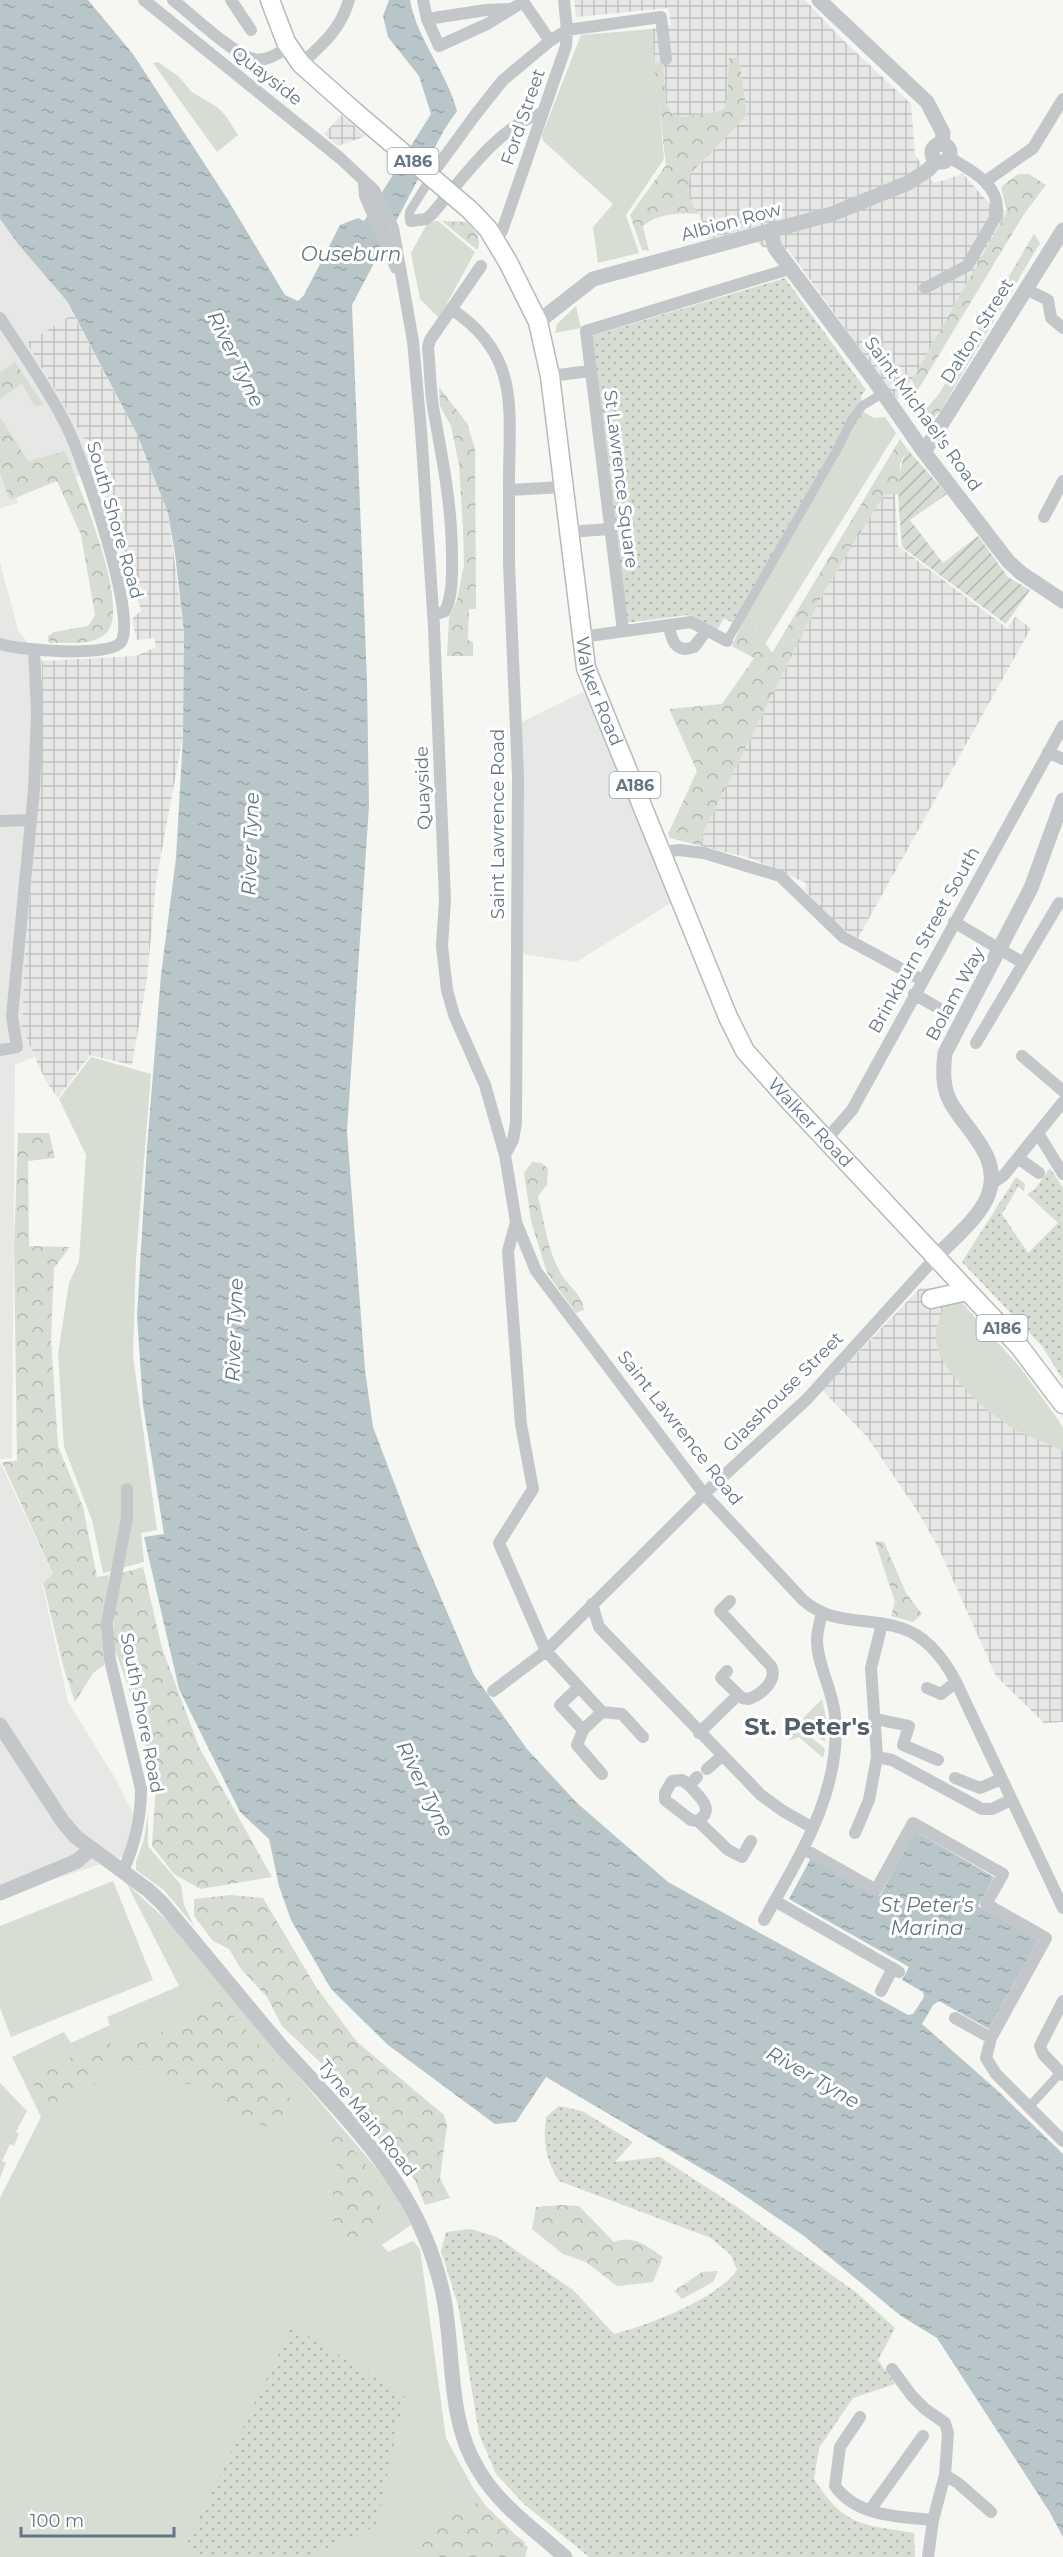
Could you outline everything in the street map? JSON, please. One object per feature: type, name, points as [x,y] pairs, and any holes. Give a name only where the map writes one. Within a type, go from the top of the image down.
[{"type":"main road","name":"A186","points":[[270,0],[287,45]]},
{"type":"main road","name":"Walker Road","points":[[287,45],[301,64],[485,225],[524,291],[538,322],[550,376],[586,668],[728,1017],[745,1051],[825,1141],[1019,1346],[1063,1404]]},
{"type":"main road","points":[[931,1299],[967,1291]]},
{"type":"street","name":"Quayside","points":[[144,0],[340,158],[378,196],[392,236],[414,344],[434,615],[445,900],[442,946],[447,990],[454,1015],[485,1085],[504,1155],[516,1222],[536,1271]]},
{"type":"street","points":[[173,0],[237,50],[253,59],[269,57],[287,45]]},
{"type":"street","points":[[231,0],[250,30]]},
{"type":"street","points":[[301,64],[327,40],[343,20],[349,0]]},
{"type":"street","points":[[423,0],[427,19],[439,46],[487,24],[522,1],[550,41]]},
{"type":"street","name":"Ford Street","points":[[495,241],[502,231],[566,46],[564,0]]},
{"type":"street","points":[[819,0],[927,102],[943,133],[942,144],[936,145],[932,156],[943,159],[986,181],[998,208],[967,266],[925,288]]},
{"type":"street","points":[[427,19],[486,10],[510,9]]},
{"type":"street","points":[[410,219],[410,211],[438,166],[503,80],[567,30],[661,17],[666,59]]},
{"type":"street","points":[[986,181],[1033,148],[1063,99]]},
{"type":"street","points":[[392,236],[410,219],[426,219],[512,127],[542,112]]},
{"type":"street","name":"Albion Row","points":[[538,322],[593,279],[832,214],[908,183],[943,159]]},
{"type":"street","name":"Quayside","points":[[364,184],[365,196],[370,209],[392,236]]},
{"type":"street","name":"Dalton Street","points":[[924,452],[1063,230]]},
{"type":"street","name":"Saint Michael's Road","points":[[771,232],[775,248],[887,398],[924,452],[1008,561],[1021,573],[1063,601]]},
{"type":"street","points":[[434,615],[445,611],[452,582],[452,517],[433,404],[428,347],[481,266]]},
{"type":"street","name":"St Lawrence Square","points":[[623,631],[586,331],[792,268]]},
{"type":"street","points":[[1026,289],[1048,300],[1051,318],[1063,328]]},
{"type":"street","name":"Saint Lawrence Road","points":[[451,309],[472,323],[486,338],[502,363],[508,389],[509,564],[518,776],[516,1123],[513,1140],[504,1155]]},
{"type":"street","name":"South Shore Road","points":[[0,318],[64,420],[78,451],[110,552],[124,608],[124,634],[120,643],[111,648],[34,651]]},
{"type":"street","points":[[550,376],[590,371]]},
{"type":"street","points":[[581,637],[691,622],[727,641],[851,421],[862,406],[887,398]]},
{"type":"street","points":[[1044,517],[1063,481]]},
{"type":"street","points":[[509,490],[563,487]]},
{"type":"street","points":[[569,532],[609,529]]},
{"type":"street","points":[[669,625],[671,639],[675,646],[682,649],[694,647],[707,630]]},
{"type":"street","points":[[0,644],[34,651],[37,713],[31,820],[14,977],[12,1016],[17,1047],[0,1050]]},
{"type":"street","name":"Brinkburn Street South","points":[[825,1141],[852,1110],[1063,726]]},
{"type":"street","points":[[1048,752],[1063,759]]},
{"type":"street","name":"Bolam Way","points":[[990,1185],[989,1159],[984,1148],[950,1101],[943,1072],[945,1053],[949,1041],[1032,888],[1063,800]]},
{"type":"street","points":[[0,821],[31,820]]},
{"type":"street","points":[[662,852],[678,850],[704,853],[780,876],[795,888],[838,933],[922,980]]},
{"type":"street","points":[[976,1043],[1059,903]]},
{"type":"street","points":[[954,922],[1023,963]]},
{"type":"street","points":[[914,994],[947,1013]]},
{"type":"street","points":[[1022,1056],[1063,1091]]},
{"type":"street","points":[[935,1258],[981,1208],[990,1185],[1004,1175],[1063,1102]]},
{"type":"street","points":[[1038,1133],[1063,1174]]},
{"type":"street","points":[[1018,1158],[1039,1173]]},
{"type":"street","points":[[516,1222],[508,1251],[521,1424],[532,1489],[499,1543],[546,1651],[602,1712],[622,1714],[643,1737]]},
{"type":"street","name":"Glasshouse Street","points":[[493,1691],[546,1651],[704,1494],[807,1399],[935,1258]]},
{"type":"street","name":"Saint Lawrence Road","points":[[536,1271],[704,1494],[803,1600],[822,1613],[837,1618],[900,1628],[923,1640],[937,1653],[956,1682],[1063,1908]]},
{"type":"street","name":"South Shore Road","points":[[123,1871],[137,1831],[141,1789],[110,1660],[107,1623],[127,1518],[127,1489]]},
{"type":"street","points":[[727,1671],[720,1678],[745,1699],[753,1698],[771,1682],[773,1670],[717,1614],[730,1601]]},
{"type":"street","points":[[592,1604],[599,1627],[722,1756],[771,1803],[813,1828]]},
{"type":"street","points":[[764,1920],[804,1849],[830,1780],[836,1740],[833,1702],[817,1645],[822,1613]]},
{"type":"street","points":[[855,1833],[869,1800],[877,1757],[871,1668],[882,1624]]},
{"type":"street","points":[[927,1688],[941,1694],[956,1682]]},
{"type":"street","points":[[579,1688],[560,1705],[583,1730]]},
{"type":"street","points":[[699,1732],[738,1695]]},
{"type":"street","points":[[602,1712],[583,1730],[577,1745],[602,1774]]},
{"type":"street","points":[[876,1719],[891,1720],[909,1726],[903,1744],[938,1760]]},
{"type":"street","name":"Tyne Main Road","points":[[0,1725],[63,1822],[91,1849],[123,1871],[162,1903],[359,2135],[400,2189],[428,2245],[443,2295],[458,2419],[467,2448],[479,2471],[494,2491],[514,2513],[565,2557]]},
{"type":"street","points":[[722,1756],[698,1777],[672,1781],[665,1793],[665,1800],[691,1820],[698,1821],[728,1850],[742,1857],[751,1841]]},
{"type":"street","points":[[877,1757],[892,1760],[982,1809],[992,1809],[1011,1800]]},
{"type":"street","points":[[698,1777],[706,1806],[705,1815],[698,1821]]},
{"type":"street","points":[[956,1778],[980,1788],[1001,1779]]},
{"type":"street","points":[[804,1849],[876,1890],[913,1823],[1003,1874],[986,1904],[1046,1938],[991,2037],[986,2051],[988,2063],[1063,2141]]},
{"type":"street","points":[[0,1893],[77,1861],[91,1849]]},
{"type":"street","points":[[775,1901],[896,1970],[880,1991]]},
{"type":"street","points":[[1029,2107],[1062,2073],[1043,2054],[1040,2046],[1063,2001]]},
{"type":"street","points":[[955,2018],[991,2037]]},
{"type":"street","points":[[892,2369],[912,2396],[945,2423],[948,2433],[945,2475],[933,2520],[928,2557]]},
{"type":"street","points":[[860,2417],[840,2447],[835,2486],[842,2496],[855,2505],[870,2510],[933,2520]]},
{"type":"street","points":[[870,2510],[923,2436]]},
{"type":"street","points":[[945,2475],[958,2483],[991,2512]]},
{"type":"shaded area","points":[[574,0],[805,0],[844,41],[911,104],[915,155],[934,183],[963,174],[989,203],[1007,212],[912,380],[897,400],[788,249],[764,248],[743,230],[707,240],[699,214],[689,202],[690,174],[747,115],[739,57],[729,59],[727,100],[723,110],[686,117],[674,116],[666,104],[663,63],[654,63],[652,29],[671,25],[668,8],[576,17]]},
{"type":"shaded area","points":[[341,115],[366,136],[338,146],[324,134]]},
{"type":"shaded area","points":[[0,219],[18,244],[67,301],[73,314],[27,343],[88,445],[96,472],[15,491],[18,503],[0,508]]},
{"type":"shaded area","points":[[73,314],[137,434],[168,513],[184,632],[183,736],[156,882],[147,979],[132,1065],[90,1055],[58,1098],[45,1080],[22,1028],[25,951],[40,785],[42,661],[136,656],[156,647],[154,638],[137,640],[132,619],[141,611],[138,599],[130,600],[121,547],[88,445],[27,343]]},
{"type":"shaded area","points":[[884,494],[895,494],[898,546],[1007,628],[1015,617],[1031,628],[858,938],[832,922],[805,890],[806,883],[750,858],[701,846],[702,835],[825,590]]},
{"type":"shaded area","points":[[0,562],[18,630],[42,661],[40,785],[25,951],[22,1028],[34,1057],[15,1065],[12,1458],[0,1459]]},
{"type":"shaded area","points":[[585,691],[671,903],[576,962],[521,954],[522,722]]},
{"type":"shaded area","points":[[920,1288],[950,1289],[1019,1366],[1063,1428],[1063,1722],[1044,1723],[996,1676],[939,1549],[918,1512],[868,1438],[822,1390]]},
{"type":"shaded area","points":[[0,1462],[53,1575],[42,1583],[68,1702],[115,1778],[133,1813],[125,1856],[0,1897]]},
{"type":"green space","points":[[652,29],[664,159],[626,215],[639,253],[598,263],[593,227],[613,204],[543,141],[542,135],[581,35]]},
{"type":"green space","points":[[739,57],[747,115],[690,174],[689,196],[699,214],[670,215],[649,222],[643,226],[649,251],[642,250],[630,215],[666,165],[654,63],[663,62],[666,104],[674,116],[686,117],[723,110],[727,100],[729,58]]},
{"type":"green space","points":[[158,62],[178,76],[192,92],[217,107],[226,116],[238,135],[217,152],[153,63]]},
{"type":"green space","points":[[1018,174],[1029,174],[1046,185],[1024,214],[916,393],[912,380],[1007,212],[1001,187]]},
{"type":"green space","points":[[438,221],[475,252],[439,318],[420,299],[411,253],[428,222]]},
{"type":"green space","points":[[442,221],[466,222],[478,238],[477,250]]},
{"type":"green space","points":[[1034,234],[1040,243],[941,410],[930,421],[920,416],[939,394]]},
{"type":"green space","points":[[785,278],[866,390],[861,396],[864,412],[740,627],[724,618],[717,630],[688,615],[625,623],[591,336]]},
{"type":"green space","points":[[576,306],[581,328],[555,333],[557,324]]},
{"type":"green space","points":[[15,362],[43,404],[35,407],[22,384],[0,399],[0,372]]},
{"type":"green space","points":[[439,387],[467,423],[475,449],[476,609],[469,609],[468,640],[473,642],[473,656],[447,656],[449,618],[457,600],[464,565],[463,528],[459,465],[451,426],[440,406]]},
{"type":"green space","points":[[864,412],[874,418],[885,417],[896,433],[765,644],[757,630],[740,627]]},
{"type":"green space","points":[[0,417],[28,461],[65,451],[100,544],[108,572],[113,618],[107,632],[102,637],[80,643],[49,643],[48,636],[54,632],[88,626],[95,615],[81,535],[57,481],[10,500],[0,473]]},
{"type":"green space","points":[[900,439],[907,449],[900,464],[899,494],[884,495],[825,590],[702,835],[701,846],[670,838],[668,834],[697,771],[669,709],[722,704],[754,658],[732,646],[740,627],[757,630],[772,653]]},
{"type":"green space","points":[[907,449],[947,494],[910,520],[943,563],[978,536],[1008,577],[1030,590],[1006,624],[902,547],[899,485],[900,472]]},
{"type":"green space","points":[[91,1057],[151,1074],[136,1259],[133,1356],[157,1530],[141,1533],[144,1562],[103,1573],[92,1520],[64,1447],[58,1354],[69,1283],[79,1261],[86,1155],[59,1099]]},
{"type":"green space","points":[[18,1133],[49,1133],[55,1158],[28,1161],[29,1246],[70,1247],[54,1268],[51,1340],[58,1446],[83,1507],[97,1577],[109,1575],[104,1623],[104,1665],[93,1673],[75,1702],[64,1669],[43,1583],[53,1574],[2,1462],[17,1461],[14,1247]]},
{"type":"green space","points":[[532,1162],[541,1163],[548,1168],[547,1185],[538,1196],[555,1261],[583,1304],[584,1310],[576,1313],[547,1273],[531,1221],[524,1173]]},
{"type":"green space","points":[[1050,1168],[1063,1188],[1063,1380],[1042,1346],[962,1262],[1016,1177],[1025,1184],[1024,1191],[1018,1187],[1002,1214],[1028,1253],[1058,1223],[1027,1194],[1035,1189]]},
{"type":"green space","points":[[959,1300],[1019,1366],[1057,1418],[1063,1428],[1063,1452],[1006,1424],[968,1392],[946,1366],[936,1341],[937,1326],[948,1302]]},
{"type":"green space","points":[[875,1541],[884,1542],[906,1593],[922,1614],[913,1622],[891,1616],[895,1602]]},
{"type":"green space","points":[[143,1567],[162,1648],[199,1747],[272,1877],[200,1889],[174,1874],[152,1846],[156,1784],[127,1683],[114,1647],[114,1612],[122,1573]]},
{"type":"green space","points":[[822,1699],[826,1718],[825,1742],[805,1727],[803,1718]]},
{"type":"green space","points":[[800,1722],[805,1732],[825,1749],[823,1758],[799,1737],[791,1740],[784,1734],[792,1724]]},
{"type":"green space","points":[[148,1813],[148,1846],[181,1885],[184,1905],[194,1926],[164,1890],[136,1870]]},
{"type":"green space","points":[[113,1881],[153,1980],[11,2037],[0,2008],[0,1926]]},
{"type":"green space","points":[[127,1884],[173,1926],[389,2183],[411,2225],[382,2245],[388,2252],[413,2241],[420,2249],[446,2438],[472,2486],[486,2506],[528,2547],[525,2557],[0,2557],[0,2198],[41,2117],[12,2057],[64,2032],[71,2043],[110,2025],[107,2017],[179,1986]]},
{"type":"green space","points":[[230,1895],[263,1898],[316,1987],[357,2042],[444,2115],[447,2125],[440,2178],[450,2198],[425,2205],[415,2180],[363,2121],[341,2082],[282,2026],[267,1997],[241,1969],[229,1949],[213,1941],[194,1916],[194,1899]]},
{"type":"green space","points":[[216,1997],[271,2057],[293,2087],[280,2131],[240,2118],[199,2085],[173,2083],[149,2070],[117,2068],[124,2049],[201,2013]]},
{"type":"green space","points":[[111,2043],[104,2080],[54,2103],[38,2097],[30,2073]]},
{"type":"green space","points":[[0,2083],[27,2111],[16,2132],[19,2134],[14,2146],[10,2144],[2,2161],[6,2163],[0,2178]]},
{"type":"green space","points":[[559,2106],[582,2111],[633,2142],[615,2162],[660,2157],[737,2207],[857,2293],[895,2328],[878,2360],[895,2384],[853,2398],[819,2448],[814,2479],[835,2506],[856,2521],[880,2528],[914,2533],[915,2557],[589,2557],[524,2504],[496,2474],[479,2434],[458,2305],[441,2251],[446,2232],[471,2229],[497,2237],[573,2290],[614,2334],[645,2324],[699,2301],[727,2281],[737,2270],[730,2254],[711,2238],[559,2181],[548,2157],[545,2135],[546,2117]]},
{"type":"green space","points":[[329,2132],[339,2133],[377,2179],[381,2213],[369,2237],[349,2239],[333,2221],[334,2197],[330,2179],[337,2165]]},
{"type":"green space","points":[[579,2206],[614,2242],[634,2240],[663,2257],[653,2282],[617,2286],[586,2262],[563,2254],[532,2229],[536,2207]]},
{"type":"green space","points":[[718,2271],[713,2282],[682,2299],[674,2291],[702,2272]]},
{"type":"green space","points":[[292,2326],[405,2396],[376,2526],[307,2557],[199,2557],[184,2549]]},
{"type":"green space","points":[[479,2502],[492,2518],[525,2542],[521,2557],[419,2557],[420,2540],[456,2513]]},
{"type":"water","points":[[0,0],[88,0],[133,54],[228,200],[285,295],[298,301],[304,295],[340,225],[358,218],[364,221],[431,114],[419,76],[388,37],[383,16],[389,0],[410,0],[419,29],[452,97],[457,111],[444,130],[352,305],[367,681],[369,806],[347,1131],[365,1370],[373,1427],[414,1535],[474,1675],[527,1749],[577,1803],[668,1882],[908,2015],[913,2014],[924,1997],[923,1992],[902,1980],[909,1967],[789,1899],[811,1858],[880,1896],[915,1831],[994,1877],[978,1906],[1038,1940],[989,2029],[939,2001],[933,2005],[922,2024],[998,2091],[1063,2154],[1063,2537],[1049,2511],[937,2338],[901,2316],[804,2236],[726,2183],[546,2077],[516,2122],[495,2124],[388,2045],[331,1989],[291,1920],[279,1886],[269,1839],[240,1812],[179,1689],[144,1537],[164,1534],[143,1405],[137,1316],[147,1148],[161,975],[176,858],[183,736],[184,632],[168,513],[137,434],[67,301],[18,244],[0,219]]},
{"type":"district","name":"St. Peter's","points":[[807,1727]]},
{"type":"water label","name":"Ouseburn","points":[[351,254]]},
{"type":"water label","name":"River Tyne","points":[[236,359]]},
{"type":"water label","name":"River Tyne","points":[[250,844]]},
{"type":"water label","name":"River Tyne","points":[[234,1330]]},
{"type":"water label","name":"River Tyne","points":[[425,1789]]},
{"type":"water label","name":"St Peter's Marina","points":[[927,1916]]},
{"type":"water label","name":"River Tyne","points":[[813,2077]]}]
